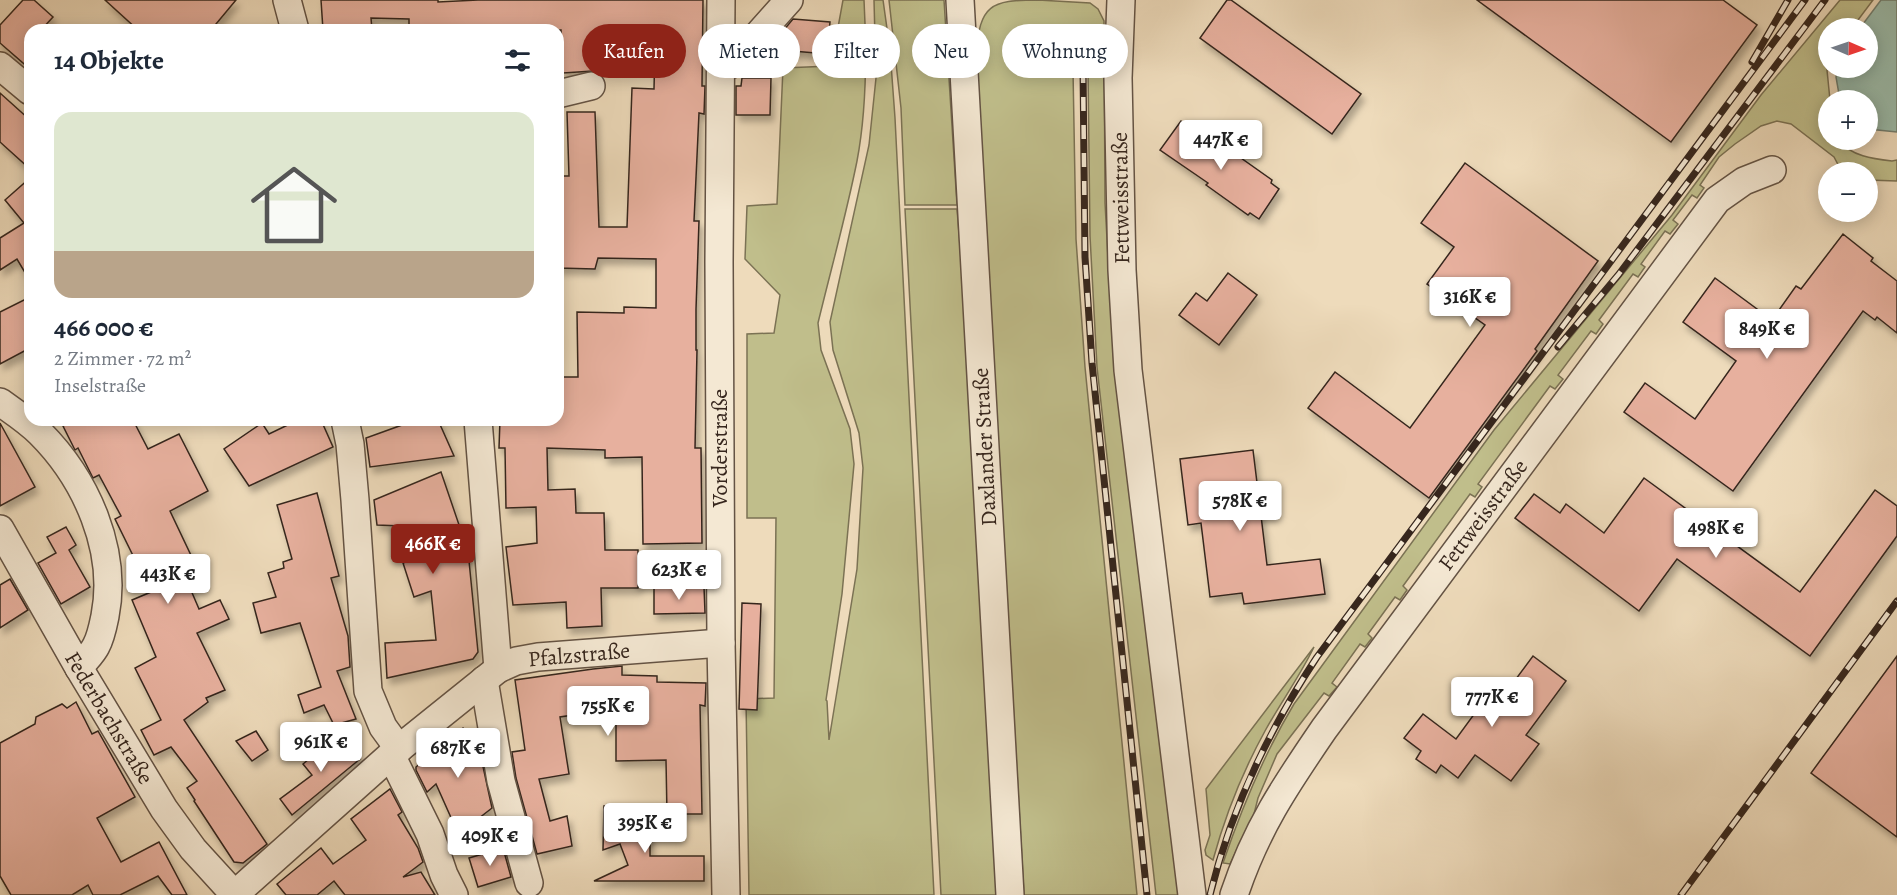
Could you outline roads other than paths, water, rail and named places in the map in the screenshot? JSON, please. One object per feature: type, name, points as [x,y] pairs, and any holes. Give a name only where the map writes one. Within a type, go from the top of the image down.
[{"type":"street","points":[[288,0],[294,24]]},
{"type":"street","name":"Vorderstraße","points":[[721,0],[721,24]]},
{"type":"street","points":[[768,24],[789,0]]},
{"type":"street","name":"Daxlander Straße","points":[[960,0],[1010,895]]},
{"type":"street","name":"Fettweisstraße","points":[[1121,0],[1118,78],[1119,174],[1128,370],[1192,895]]},
{"type":"street","points":[[0,66],[24,86]]},
{"type":"street","name":"Vorderstraße","points":[[722,78],[719,260],[726,895]]},
{"type":"street","points":[[564,93],[591,86]]},
{"type":"street","name":"Fettweisstraße","points":[[1234,895],[1246,860],[1265,820],[1281,791],[1324,729],[1718,200],[1744,181],[1772,170]]},
{"type":"street","points":[[0,402],[24,419]]},
{"type":"street","points":[[32,426],[70,469],[87,499],[102,540],[108,578],[103,628],[96,647],[79,668]]},
{"type":"street","points":[[346,426],[355,500],[368,691],[454,895]]},
{"type":"street","points":[[478,426],[491,675],[500,773],[528,883]]},
{"type":"street","name":"Federbachstraße","points":[[0,529],[79,668],[164,809],[193,849],[235,895]]},
{"type":"street","name":"Pfalzstraße","points":[[235,895],[395,752],[491,675],[516,661],[538,657],[722,643]]},
{"type":"railway","points":[[1752,62],[1788,0]]},
{"type":"railway","points":[[1210,895],[1229,832],[1253,771],[1283,713],[1317,657],[1805,0]]},
{"type":"railway","points":[[1558,347],[1619,274],[1825,0]]},
{"type":"railway","points":[[1083,78],[1085,257],[1092,363],[1147,895]]},
{"type":"railway","points":[[1681,895],[1897,601]]}]
